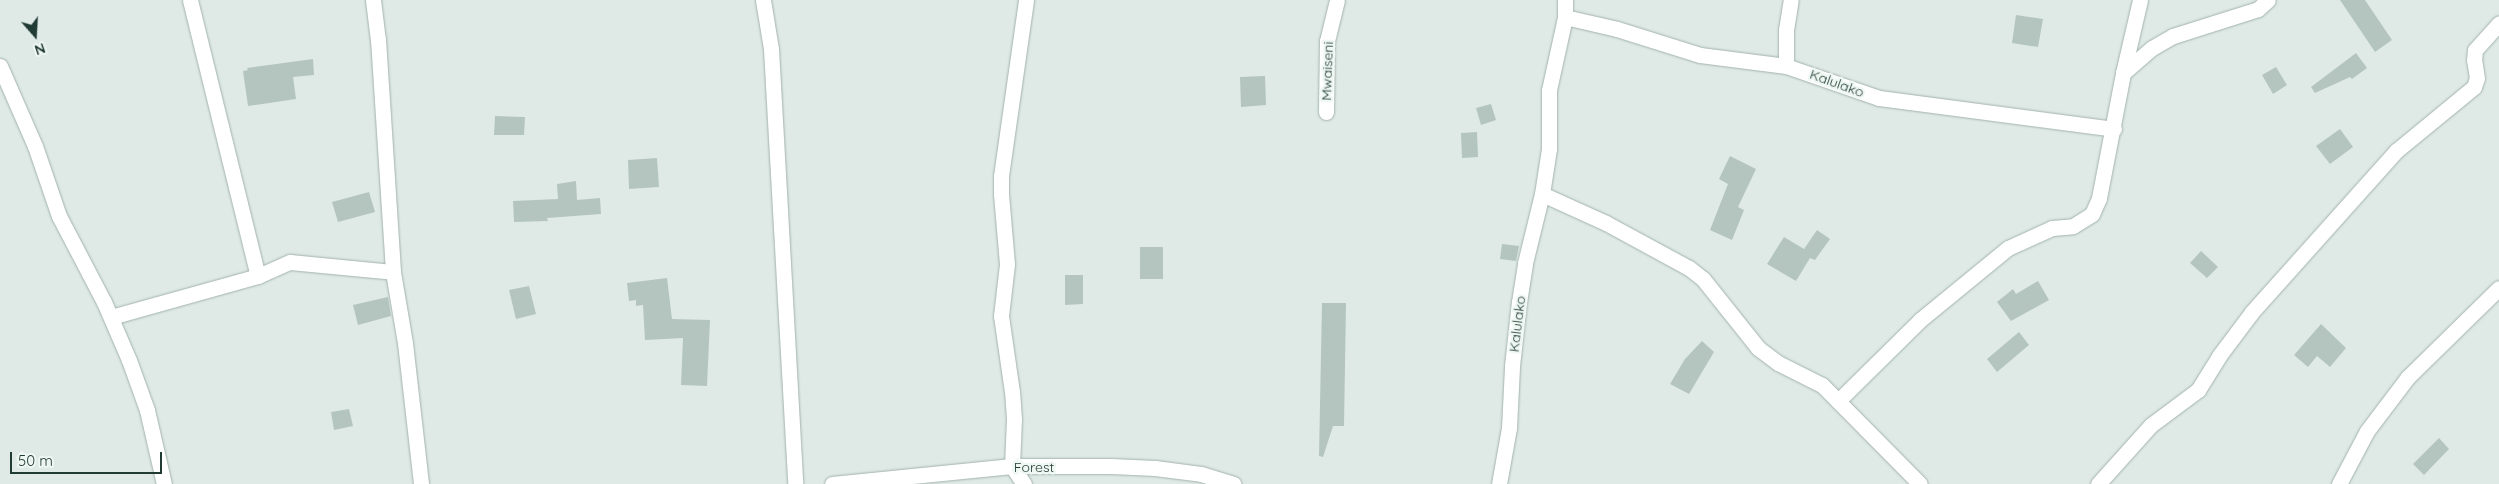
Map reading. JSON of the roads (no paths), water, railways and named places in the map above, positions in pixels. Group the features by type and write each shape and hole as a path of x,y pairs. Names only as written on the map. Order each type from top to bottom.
{"street":[{"path":"190,0 258,276"},
{"path":"373,0 378,39 393,272 406,343 421,484"},
{"path":"764,0 771,49 795,484"},
{"path":"1024,484 1012,466 1014,419 1001,316 1007,264 1001,176 1026,0"},
{"name":"Mwaiseni","path":"1326,112 1327,41 1337,0"},
{"name":"Kalulako","path":"1499,484 1508,428 1519,302 1525,263 1542,194 1549,149 1549,90 1565,17 1566,0"},
{"path":"1786,66 1786,30 1791,0"},
{"path":"1838,401 1920,320 2008,248 2052,228 2073,226 2092,214 2099,198 2114,129 2123,72 2140,0"},
{"path":"2123,72 2152,48 2174,36 2258,9 2268,0"},
{"name":"Kalulako","path":"1565,17 1617,29 1700,56 1786,66 1879,98 2114,129"},
{"path":"2098,484 2151,425 2198,390 2219,356 2252,312 2396,151 2474,87 2477,78 2474,60 2475,50 2499,23"},
{"path":"0,66 35,146 59,216 111,317 148,410 164,484"},
{"path":"1542,194 1606,223 1689,268 1703,279 1758,348 1778,363 1814,379 1920,484"},
{"path":"111,317 258,276 290,262 393,272"},
{"path":"2339,484 2367,431 2408,377 2499,288"},
{"name":"Forest","path":"832,484 1012,466 1155,468 1201,474 1234,484"}]}
